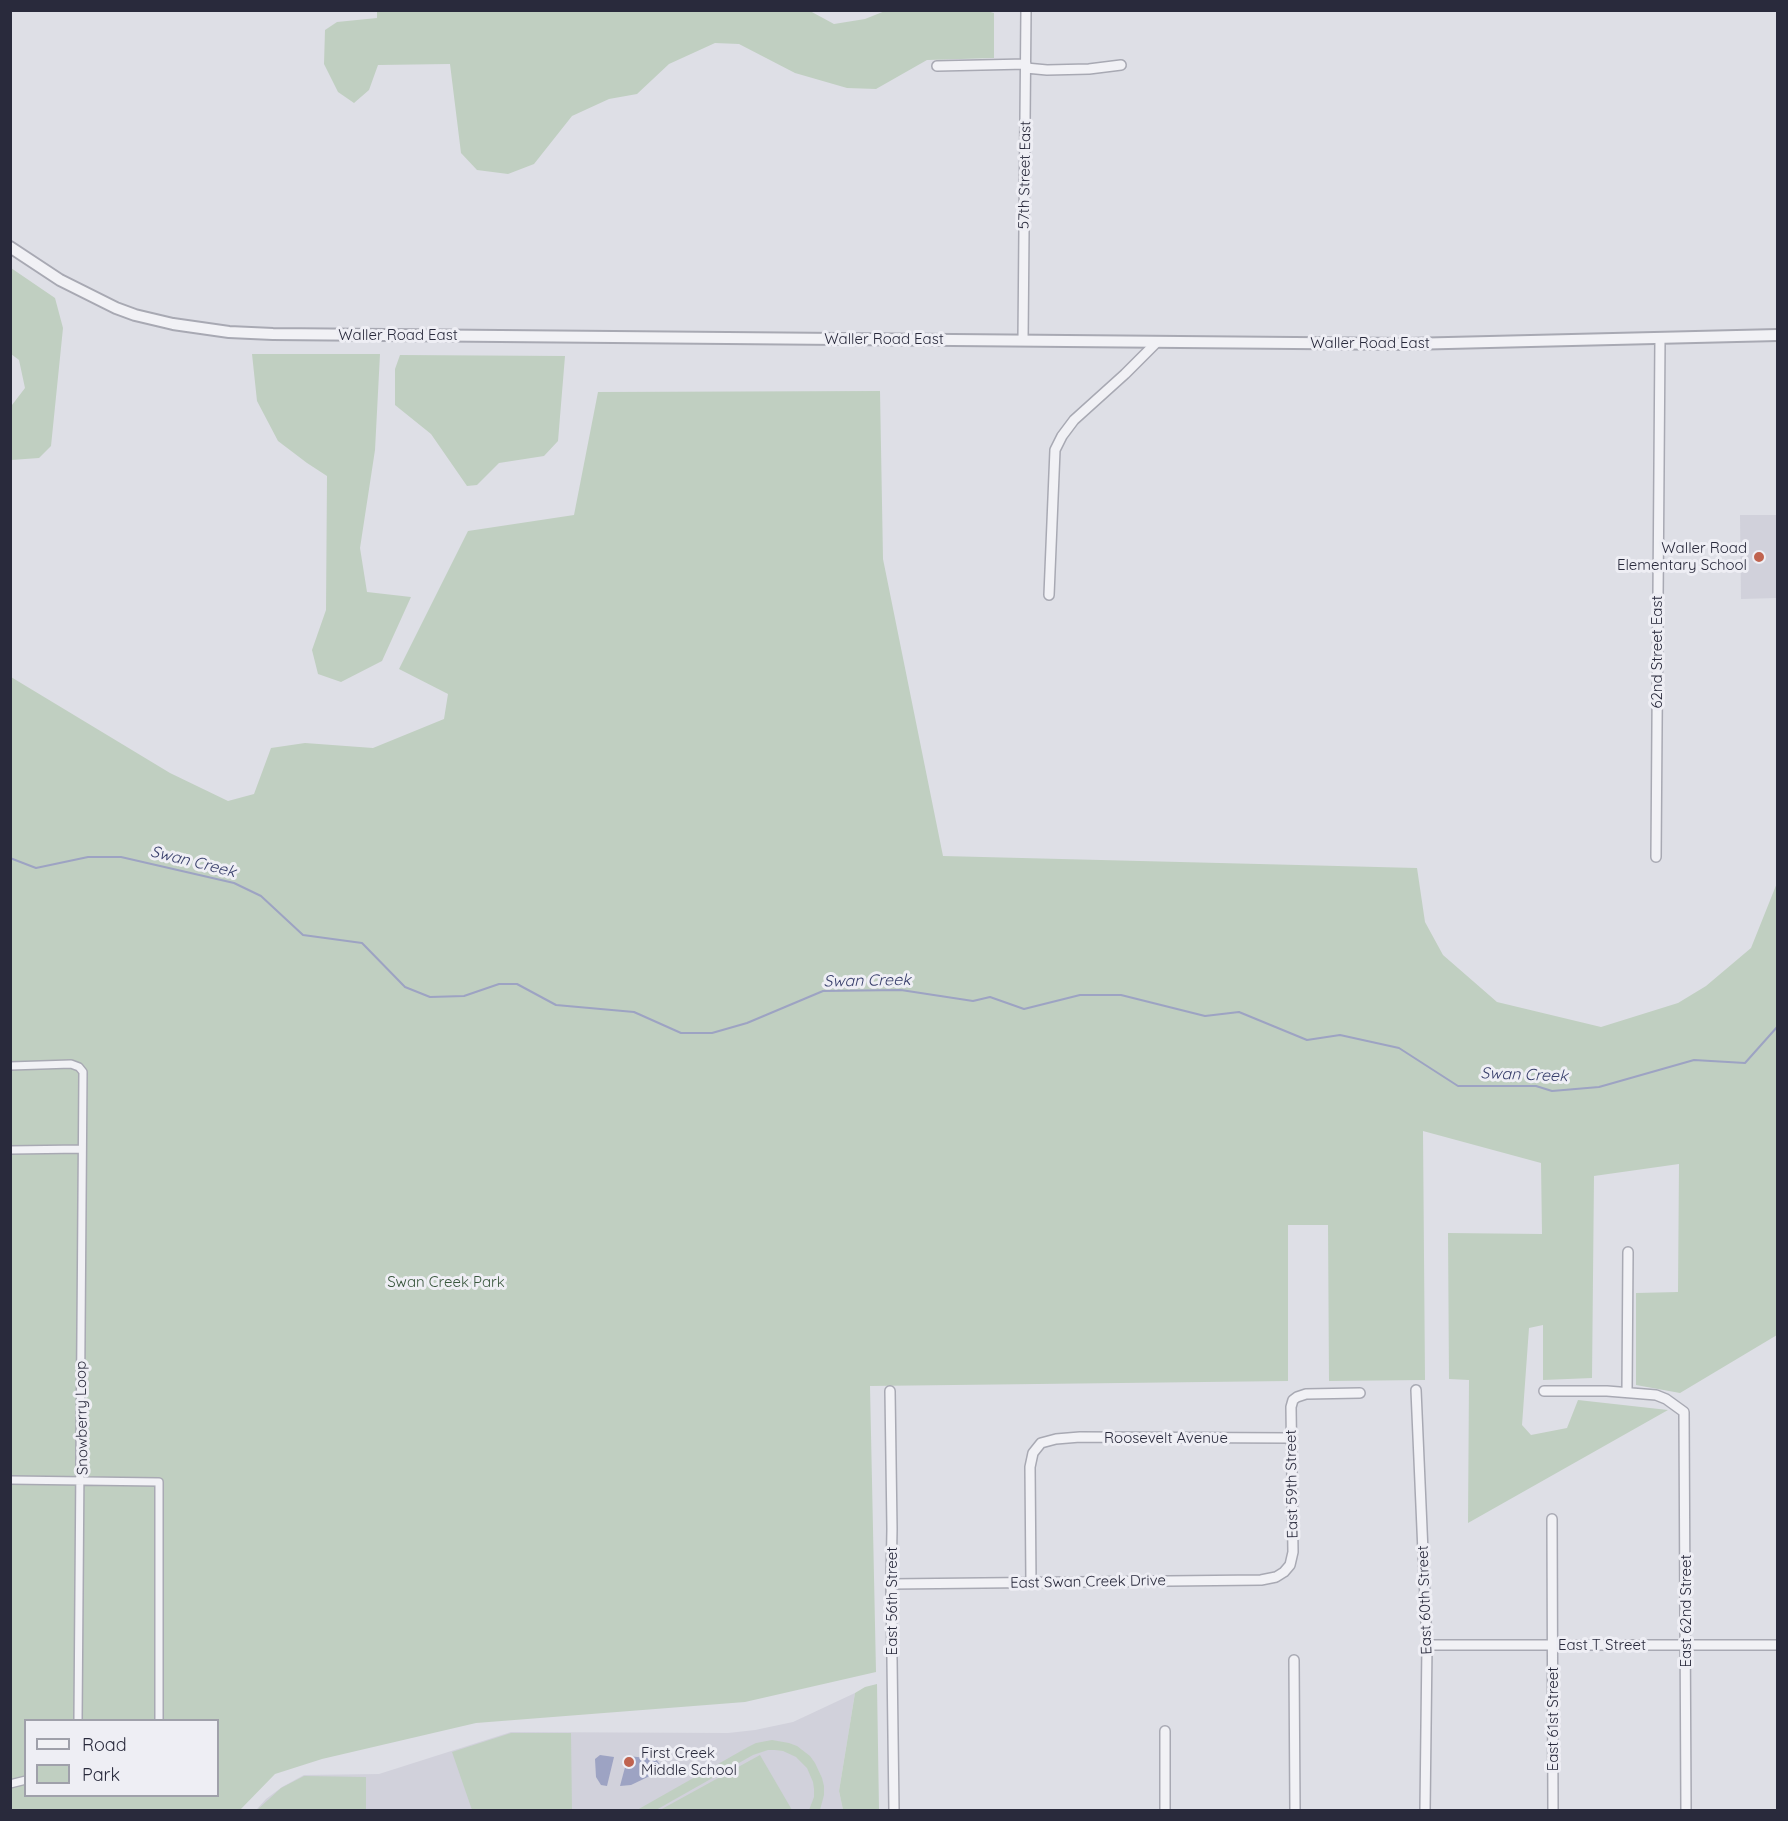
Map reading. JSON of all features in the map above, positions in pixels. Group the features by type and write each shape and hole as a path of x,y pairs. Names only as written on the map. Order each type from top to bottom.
{"street":[{"name":"57th Street East","path":"1023,340 1026,10"},
{"path":"937,66 1026,66 1047,70 1089,69 1121,65"},
{"name":"Waller Road East","path":"10,247 60,280 116,308 173,324 229,332 315,335 1407,344 1778,335"},
{"name":"62nd Street East","path":"1656,857 1660,338"},
{"path":"1049,595 1055,450 1074,420 1156,343"},
{"name":"Snowberry Loop","path":"10,1066 71,1064 79,1067 83,1072 80,1481 159,1482 159,1719"},
{"path":"10,1150 82,1149"},
{"path":"1544,1391 1627,1392 1628,1252"},
{"name":"East 60th Street","path":"1416,1390 1427,1645 1425,1810"},
{"name":"East 56th Street","path":"890,1391 894,1810"},
{"name":"East 62nd Street","path":"1627,1392 1656,1395 1684,1412 1686,1810"},
{"name":"East 59th Street","path":"1284,1572 1290,1565 1293,1552 1292,1402 1298,1396 1360,1393"},
{"name":"Roosevelt Avenue","path":"1031,1583 1030,1467 1033,1453 1041,1443 1080,1437 1291,1438"},
{"path":"10,1480 80,1481 78,1719"},
{"name":"East 61st Street","path":"1552,1519 1553,1810"},
{"name":"East Swan Creek Drive","path":"891,1584 1265,1579 1276,1577 1284,1572"},
{"name":"East T Street","path":"1427,1645 1778,1646"},
{"path":"1294,1660 1296,1810"},
{"path":"1165,1731 1165,1810"}],"shaded area":[{"name":"Waller Road Elementary School","path":"1740,515 1777,515 1777,598 1741,599"},
{"name":"First Creek Middle School","path":"855,1693 839,1791 843,1810 256,1810 282,1787 304,1775 379,1774 511,1732 728,1733 755,1730 793,1722"}],"green space":[{"path":"377,11 810,11 834,24 865,19 885,11 987,11 994,13 994,58 927,60 876,89 847,88 795,73 739,44 715,43 669,64 637,94 609,99 572,116 534,164 508,174 477,170 461,153 450,64 378,65 369,90 354,103 338,92 324,64 325,30 337,22 377,18"},
{"path":"11,268 55,298 63,328 51,446 39,458 11,460 11,405 25,388 19,360 11,354"},
{"path":"252,354 380,354 375,450 360,548 367,592 411,597 382,661 341,682 318,674 312,650 326,610 327,476 278,441 257,401"},
{"path":"400,355 565,356 558,441 544,456 499,463 477,485 467,486 431,434 395,405 395,369"},
{"name":"Swan Creek Park","path":"880,391 883,559 943,856 1417,868 1425,922 1443,955 1497,1002 1601,1027 1678,1003 1706,986 1751,948 1777,883 1777,1335 1680,1393 1636,1385 1636,1293 1678,1292 1679,1164 1594,1176 1592,1378 1543,1380 1543,1325 1529,1328 1522,1425 1531,1435 1567,1428 1578,1400 1668,1410 1468,1523 1469,1380 1449,1379 1448,1233 1542,1234 1541,1163 1423,1131 1425,1380 1329,1381 1328,1225 1288,1225 1288,1381 870,1386 876,1672 745,1702 476,1723 322,1759 275,1774 240,1810 11,1810 11,677 170,773 228,801 254,794 271,748 305,743 373,748 444,719 448,694 399,669 468,531 574,515 598,392"},
{"path":"877,1684 879,1810 843,1810 839,1791 855,1693"},
{"path":"511,1733 571,1733 572,1810 472,1810 452,1752"},
{"path":"772,1740 797,1746 815,1763 824,1786 820,1810 809,1810 814,1797 814,1789 807,1768 796,1757 783,1751 768,1750 753,1755 656,1810 637,1810 748,1747"},
{"path":"760,1755 792,1810 660,1810"},
{"path":"304,1776 366,1777 366,1810 257,1810 281,1788"}],"water":[{"path":"600,1755 614,1757 607,1786 601,1785 596,1777 595,1759"},
{"path":"628,1756 656,1759 661,1766 652,1775 631,1785 620,1786"}],"waterway":[{"name":"Swan Creek","path":"10,858 36,868 88,857 121,857 234,883 261,896 303,935 362,943 405,987 430,997 464,996 499,984 517,984 556,1005 634,1012 681,1033 712,1033 747,1023 823,991 901,990 973,1001 990,997 1024,1009 1080,995 1121,995 1205,1016 1239,1012 1307,1040 1340,1035 1399,1048 1458,1086 1536,1086 1552,1091 1599,1087 1694,1060 1745,1063 1778,1026"}],"place":[{"name":"Waller Road Elementary School","path":"1759,557"},
{"name":"First Creek Middle School","path":"629,1762"}]}
